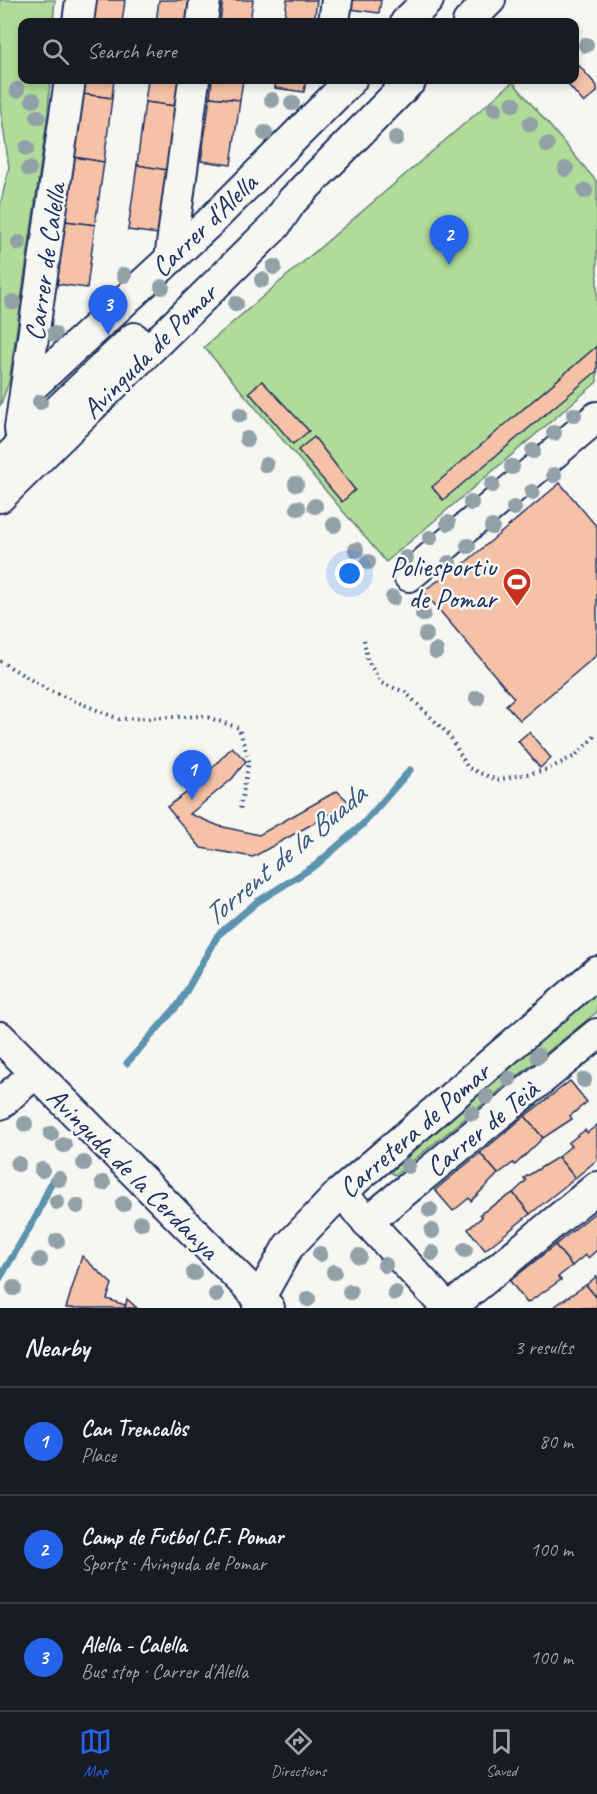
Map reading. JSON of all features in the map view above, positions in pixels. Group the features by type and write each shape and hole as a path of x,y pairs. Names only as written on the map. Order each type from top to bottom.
{"street":[{"path":"79,18 81,0"},
{"path":"203,18 205,0"},
{"path":"335,18 338,0"},
{"path":"410,18 428,0"},
{"path":"472,18 490,0"},
{"name":"Carrer de Calella","path":"22,444 20,428 69,84"},
{"path":"170,259 193,84"},
{"name":"Carrer d'Alella","path":"27,391 170,259 325,94 344,84"},
{"name":"Avinguda de Pomar","path":"0,497 275,226 292,201 407,84"},
{"name":"Avinguda de Pomar","path":"0,465 264,217 292,201"},
{"path":"0,481 76,406 108,393"},
{"path":"409,576 597,417"},
{"name":"Carretera de Pomar","path":"262,1305 288,1247 340,1193 597,972"},
{"name":"Carrer de Teià","path":"367,1221 597,1034"},
{"name":"Avinguda de la Cerdanya","path":"0,1037 262,1305"},
{"path":"0,1104 34,1074"},
{"path":"340,1193 448,1308 597,1187"}],"path":[{"path":"364,640 367,659 381,683 405,692 449,735 468,768 497,780 546,770 575,756 597,734"},
{"path":"0,662 48,690 119,719 204,716 239,728 249,761 240,810"}],"green space":[{"path":"0,0 55,0 53,18 18,18 18,84 50,84 48,113 9,382 0,406 0,206 9,167 0,106"},
{"path":"511,84 515,84 597,182 597,382 386,562 204,347"},
{"path":"597,989 597,1012 395,1175 390,1172"}],"building":[{"path":"95,0 125,0 123,18 93,18"},
{"path":"159,0 189,0 187,18 157,18"},
{"path":"223,0 253,0 251,18 221,18"},
{"path":"287,0 317,0 315,18 285,18"},
{"path":"351,0 381,0 379,13 350,9"},
{"path":"579,66 597,86 597,92 584,103 567,84 579,84"},
{"path":"83,84 114,84 112,98 82,94"},
{"path":"147,84 178,84 175,106 145,102"},
{"path":"212,84 242,84 240,100 210,97"},
{"path":"276,84 305,84 304,92 275,88"},
{"path":"82,94 112,98 104,162 74,157"},
{"path":"210,97 240,100 231,165 201,161"},
{"path":"145,102 175,106 167,170 137,165"},
{"path":"74,157 104,162 95,225 65,221"},
{"path":"137,165 167,170 158,234 128,230"},
{"path":"65,221 95,225 87,288 57,284"},
{"path":"597,346 597,371 443,500 432,487"},
{"path":"262,381 309,431 293,444 249,392"},
{"path":"314,437 355,490 342,502 298,450"},
{"name":"Poliesportiu de Pomar","path":"560,483 597,527 597,655 520,720 506,705 514,698 423,591 466,562"},
{"path":"529,732 551,758 540,768 518,741"},
{"path":"232,747 246,761 232,779 190,814 219,826 259,835 337,791 350,803 253,857 201,848 167,807 193,788"},
{"path":"570,1081 587,1102 570,1116 572,1119 543,1138 525,1116"},
{"path":"525,1116 543,1138 515,1165 513,1163 498,1174 480,1153"},
{"path":"597,1125 597,1160 575,1178 558,1157 571,1146 568,1143 585,1130 587,1133"},
{"path":"480,1153 498,1174 471,1201 469,1198 453,1211 435,1190"},
{"path":"558,1157 575,1178 530,1214 513,1193 526,1181 524,1178"},
{"path":"513,1193 530,1214 485,1250 468,1229 482,1217 480,1214"},
{"path":"597,1211 597,1250 588,1258 585,1255 572,1266 555,1245"},
{"path":"555,1245 572,1266 558,1277 561,1280 527,1303 510,1281"},
{"path":"82,1256 112,1284 107,1299 125,1305 125,1308 66,1308"},
{"path":"597,1276 597,1298 586,1285"},
{"path":"586,1285 597,1298 597,1308 556,1308 555,1306"},
{"path":"127,1299 137,1308 125,1308"}],"waterway":[{"name":"Torrent de la Buada","path":"127,1063 179,1004 218,935 257,902 316,865 362,825 410,770"},
{"name":"Torrent de la Buada","path":"0,1278 37,1215 52,1181"}],"place":[{"name":"Camp de Futbol C.F. Pomar","path":"449,265"},
{"name":"Alella - Calella","path":"108,335"},
{"name":"Poliesportiu de Pomar","path":"517,608"},
{"name":"Can Trencalòs","path":"192,800"}]}
